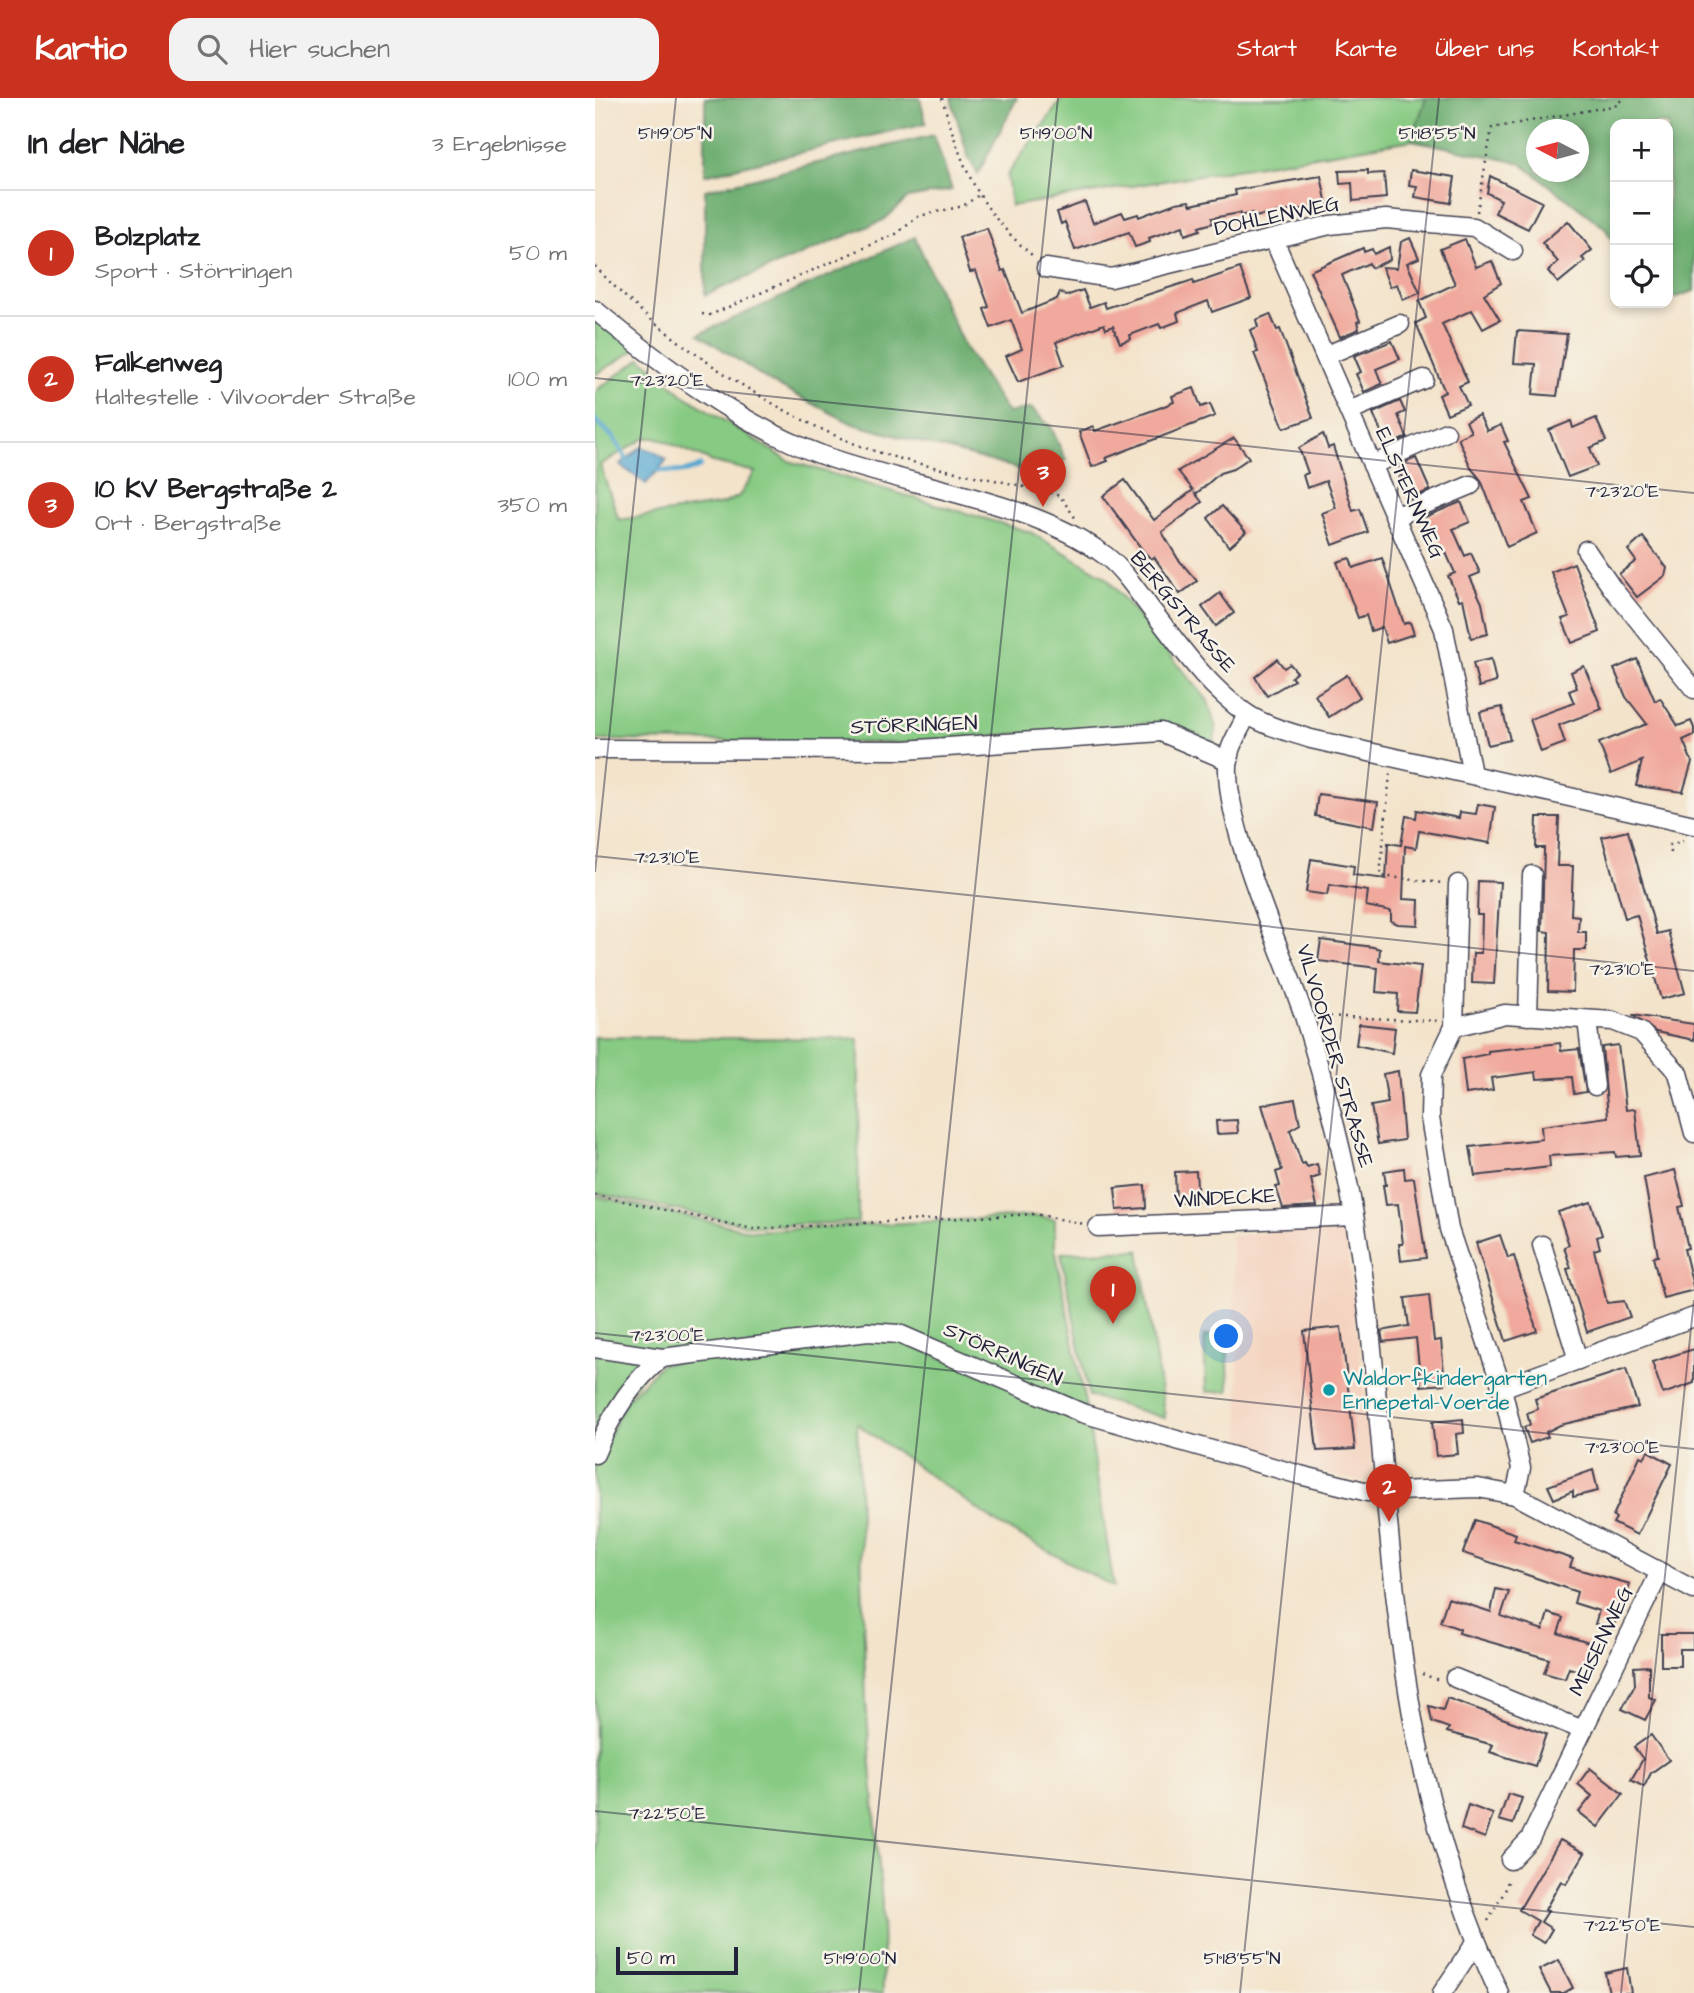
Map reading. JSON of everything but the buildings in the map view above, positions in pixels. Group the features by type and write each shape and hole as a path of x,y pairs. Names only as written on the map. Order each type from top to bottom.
{"street":[{"name":"DOHLENWEG","path":"1046,268 1111,278 1330,225 1386,219 1474,227 1513,251"},
{"name":"ELSTERNWEG","path":"1274,240 1444,629 1472,774"},
{"name":"BERGSTRASSE","path":"595,310 671,371 784,438 856,467 1037,519 1084,541 1108,558 1133,585 1202,676 1247,714 1311,739 1472,774 1691,832"},
{"path":"1325,356 1400,324"},
{"path":"1349,411 1424,379"},
{"path":"1372,465 1446,432"},
{"path":"1395,517 1471,485"},
{"path":"1586,550 1612,588 1694,689"},
{"name":"VILVOORDER STRASSE","path":"1247,714 1231,749 1229,761 1234,820 1304,1015 1339,1139 1355,1216 1405,1668 1432,1803 1476,1942 1499,1993"},
{"name":"STÖRRINGEN","path":"595,749 905,750 1161,732 1229,761"},
{"path":"1528,1016 1532,875"},
{"path":"1458,884 1454,1027 1431,1075 1430,1118 1449,1228 1502,1388 1521,1468 1515,1494"},
{"path":"1454,1027 1505,1014 1613,1021 1641,1032 1678,1073 1694,1133"},
{"path":"1587,1020 1595,1086"},
{"name":"WINDECKE","path":"1098,1227 1355,1216"},
{"path":"1542,1245 1578,1360"},
{"path":"1502,1388 1694,1317"},
{"name":"STÖRRINGEN","path":"595,1348 662,1358 868,1332 899,1334 1082,1413 1300,1475 1368,1492 1478,1488 1515,1494 1694,1590"},
{"path":"595,1454 624,1398 640,1376 662,1358"},
{"name":"MEISENWEG","path":"1510,1860 1530,1839 1660,1572"},
{"name":"MEISENWEG","path":"1455,1678 1583,1730"},
{"path":"1442,1993 1476,1942"}],"path":[{"path":"942,98 957,151 979,195 1006,233 1046,268"},
{"path":"1474,227 1492,128 1618,104 1622,98"},
{"path":"702,314 710,315 896,234 919,216 963,206 979,195"},
{"path":"595,267 615,289 659,326 774,403 865,447 1060,496 1074,514 1084,541"},
{"path":"1389,782 1380,877 1458,884"},
{"path":"1671,853 1670,845 1691,832"},
{"path":"1304,1015 1431,1019 1454,1027"},
{"path":"595,1195 753,1229 1035,1214 1098,1227"},
{"path":"1405,1668 1444,1682 1455,1678"},
{"path":"1476,1942 1507,1887 1510,1860"}],"shaded area":[{"path":"1345,1227 1375,1482 1354,1480 1242,1453 1231,1236"}],"green space":[{"path":"705,98 920,98 926,123 705,175"},
{"path":"951,98 1017,98 978,174 968,156"},
{"path":"1063,98 1426,98 1412,140 1011,206 1007,175"},
{"path":"1426,98 1694,98 1694,291 1673,298 1673,119 1610,119 1610,237 1605,228 1545,182 1589,182 1589,119 1526,119 1526,168 1520,163 1412,140"},
{"path":"934,135 952,190 908,198 884,220 705,295 705,190"},
{"path":"915,237 964,346 1008,413 1031,408 1051,427 1066,460 1045,476 853,424 772,383 699,334"},
{"path":"595,312 641,346 595,375"},
{"path":"641,358 682,394 789,461 1030,532 1106,577 1208,701 1216,730 1213,745 1161,722 903,743 595,740 595,395 598,389","holes":["645,438 658,438 713,462 755,472 739,496 723,504 619,520 600,465"]},
{"path":"595,1037 859,1039 858,1222 753,1226 595,1193"},
{"path":"595,1196 753,1231 1035,1216 1055,1219 1055,1248 1087,1413 899,1330 661,1355 595,1346"},
{"path":"1139,1250 1165,1418 1089,1396 1061,1253"},
{"path":"888,1335 1088,1419 1114,1587 1000,1525 857,1424 866,1702 882,1904 883,1993 595,1993 595,1464 626,1401 661,1364"},
{"path":"1227,1335 1229,1391 1206,1392 1204,1336"},
{"path":"595,1350 653,1360 595,1443"}],"water":[{"path":"641,447 667,460 646,484 620,465"}],"waterway":[{"path":"595,420 613,437 626,458"},
{"path":"659,470 675,472 700,466"}],"place":[{"name":"10 KV Bergstraße 2","path":"1043,507"},
{"name":"Bolzplatz","path":"1113,1324"},
{"name":"Waldorfkindergarten Ennepetal-Voerde","path":"1329,1390"},
{"name":"Falkenweg","path":"1389,1522"}]}
